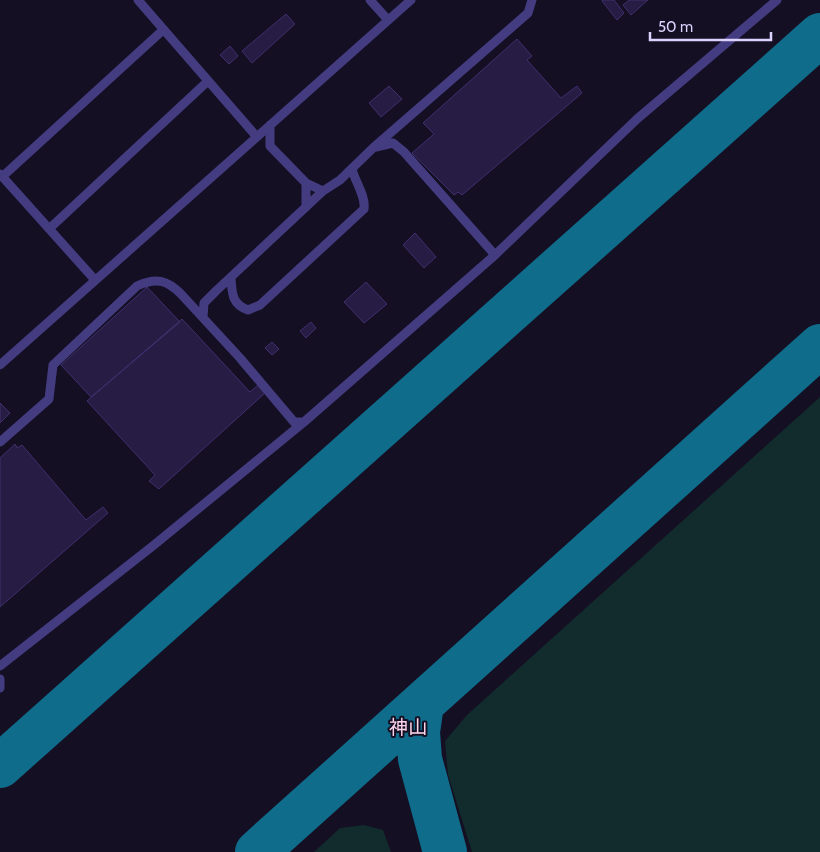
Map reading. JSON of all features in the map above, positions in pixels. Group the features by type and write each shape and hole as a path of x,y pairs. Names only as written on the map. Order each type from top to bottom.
{"lane":[{"path":"138,0 208,81 254,139 270,146 306,183 323,191"},
{"path":"370,0 388,20"},
{"path":"0,365 411,0"},
{"path":"203,317 204,303 217,290 323,191 340,180 373,148 528,13 532,0"},
{"path":"0,666 146,551 304,422 495,255 637,119 777,0"},
{"path":"95,280 1,175 163,30"},
{"path":"50,228 208,81"},
{"path":"270,125 270,146"},
{"path":"373,148 393,143 399,148 495,255"},
{"path":"217,290 232,297 239,307 248,310 260,305 364,209 366,201 355,182 352,169"},
{"path":"340,180 355,182"},
{"path":"306,183 306,207"},
{"path":"231,278 232,297"},
{"path":"0,442 49,400 53,364 137,286 147,281 160,280 171,284 182,294 294,422 304,422"},
{"path":"182,294 204,303"},
{"path":"0,680 0,688"}],"green space":[{"path":"820,397 820,852 472,852 448,775 445,741 467,715"},
{"path":"364,825 383,830 391,852 314,852 340,828"}],"building":[{"path":"603,0 614,0 624,13 617,20"},
{"path":"629,0 648,0 631,15 623,5"},
{"path":"286,14 295,24 252,63 242,51"},
{"path":"517,39 532,56 527,60 561,98 577,86 582,93 462,195 458,192 454,195 412,153 434,134 423,123"},
{"path":"230,46 238,56 229,64 220,55"},
{"path":"389,86 402,99 381,117 369,103"},
{"path":"415,233 436,257 424,268 403,245"},
{"path":"366,282 387,304 364,323 344,302"},
{"path":"147,287 180,322 91,397 61,365"},
{"path":"182,319 250,392 258,385 265,393 159,489 149,481 155,475 87,401"},
{"path":"311,322 316,328 306,338 300,331"},
{"path":"272,342 279,349 272,355 265,348"},
{"path":"0,403 10,413 0,423"},
{"path":"15,444 17,448 22,445 86,520 103,507 108,513 0,607 0,458"}],"taxiway":[{"path":"0,766 820,35"},
{"path":"257,852 820,346"},
{"path":"422,704 418,732 420,759 445,852"}],"district":[{"name":"神山","path":"408,727"}]}
